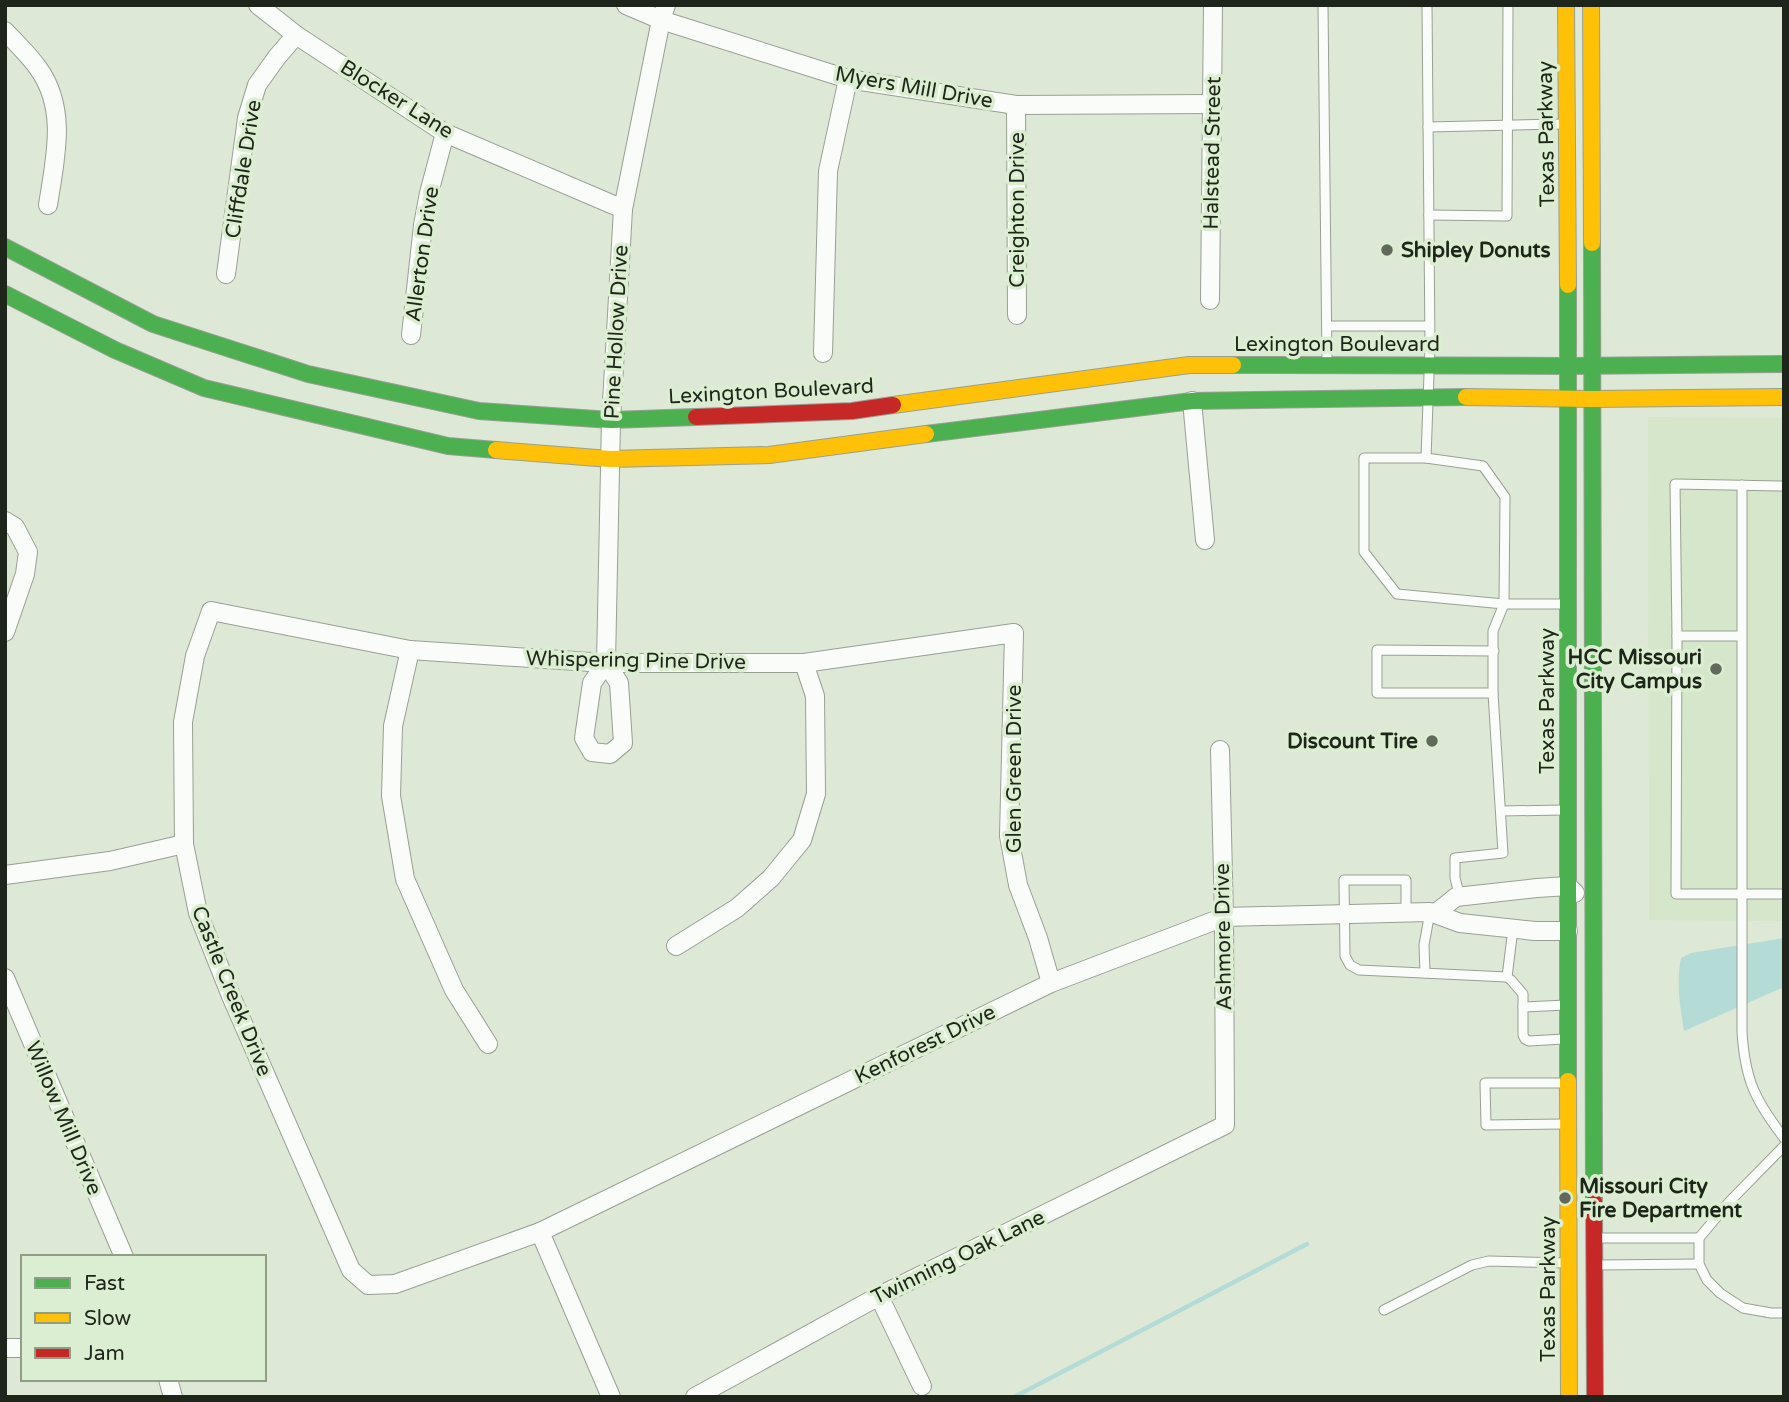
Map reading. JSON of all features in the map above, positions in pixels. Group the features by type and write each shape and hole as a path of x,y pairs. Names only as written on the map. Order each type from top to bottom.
{"street":[{"name":"Blocker Lane","path":"258,5 296,35 444,132 624,209"},
{"name":"Myers Mill Drive","path":"626,5 663,13 848,79 1016,105 1213,104"},
{"name":"Halstead Street","path":"1210,300 1213,5"},
{"name":"Texas Parkway","path":"1566,5 1568,1005 1574,1259 1569,1397"},
{"path":"1591,5 1591,1242 1595,1265 1595,1397"},
{"name":"Pine Hollow Drive","path":"606,663 611,420 624,209 663,13"},
{"path":"5,31 38,68 57,112 58,141 48,205"},
{"name":"Cliffdale Drive","path":"226,274 247,118 257,85 296,35"},
{"path":"823,354 828,171 848,79"},
{"name":"Creighton Drive","path":"1016,105 1017,315"},
{"name":"Allerton Drive","path":"411,335 423,225 444,132"},
{"name":"Lexington Boulevard","path":"5,247 204,388 353,403 611,420 852,411 1014,422 1192,401 1250,382 1327,364 1784,364"},
{"name":"Lexington Boulevard","path":"5,294 124,332 153,324 308,374 353,403 448,446 610,459 769,455 926,418 1189,365 1250,382 1428,397 1784,397"},
{"path":"1192,401 1205,540"},
{"path":"5,521 15,527 28,552 25,574 5,632"},
{"name":"Castle Creek Drive","path":"259,621 211,611 195,656 183,722 184,844 198,913 231,996 351,1270 368,1285 395,1284 439,1269"},
{"name":"Whispering Pine Drive","path":"259,621 410,650 606,663 804,663 1014,633"},
{"name":"Glen Green Drive","path":"1014,633 1009,836 1017,885 1038,937 1051,983"},
{"path":"410,650 393,726 391,796 405,880 454,990 488,1044"},
{"path":"676,946 737,908 771,878 802,840 816,794 815,696 804,663"},
{"name":"Ashmore Drive","path":"1220,750 1225,1125"},
{"path":"5,875 110,861 184,844"},
{"path":"1433,912 1455,897 1568,886 1576,894 1581,921 1593,932"},
{"name":"Kenforest Drive","path":"439,1269 540,1232 1051,983 1224,917 1433,912 1460,923 1535,932 1568,931"},
{"name":"Willow Mill Drive","path":"5,978 123,1255"},
{"name":"Twinning Oak Lane","path":"695,1397 879,1296 1225,1125"},
{"path":"540,1232 611,1397"},
{"path":"879,1296 922,1386"}],"lane":[{"path":"1323,5 1327,364"},
{"path":"1426,458 1429,365 1427,5"},
{"path":"1429,215 1507,216 1508,5"},
{"path":"1428,127 1567,124"},
{"path":"1327,326 1429,326"},
{"path":"1460,897 1455,878 1455,858 1503,853 1493,693 1493,631 1504,604 1505,497 1483,466 1426,458 1364,458 1364,552 1397,594 1504,604 1567,604"},
{"path":"1784,486 1675,484 1676,894 1784,894"},
{"path":"1742,485 1743,1058 1752,1090 1784,1138"},
{"path":"1677,636 1741,636"},
{"path":"1493,693 1377,693 1377,650 1494,651"},
{"path":"1501,811 1568,810"},
{"path":"1406,912 1406,880 1344,880 1345,956 1350,965 1359,970 1507,977 1523,994 1525,1039 1569,1039"},
{"path":"1425,973 1424,945 1433,912"},
{"path":"1507,977 1513,929"},
{"path":"1523,1007 1568,1005"},
{"path":"1569,1083 1485,1083 1486,1125 1569,1124"},
{"path":"1784,1146 1730,1201 1699,1238 1699,1264 1707,1280 1720,1293 1743,1308 1784,1313"},
{"path":"1591,1242 1699,1238"},
{"path":"1384,1310 1472,1265 1489,1261 1574,1259 1595,1265 1699,1264"}],"shaded area":[{"name":"HCC Missouri City Campus","path":"1648,417 1784,418 1784,921 1649,920"}],"water":[{"path":"1784,938 1784,987 1684,1031 1679,985 1681,958 1691,953"}],"waterway":[{"path":"1014,1397 1307,1244"}],"traffic: fast":[{"path":"1592,243 1594,1202"},
{"path":"5,247 153,324 308,374 479,411 611,420 696,417"},
{"path":"1568,285 1568,1081"},
{"path":"5,294 115,350 204,388 448,446 496,450"},
{"path":"1233,365 1784,364"},
{"path":"926,434 1192,401 1466,397"}],"traffic: slow":[{"path":"1566,5 1568,285"},
{"path":"1591,5 1592,243"},
{"path":"893,405 1189,365 1233,365"},
{"path":"1466,397 1784,397"},
{"path":"496,450 610,459 769,455 926,434"},
{"path":"1568,1081 1569,1397"}],"traffic: jam":[{"path":"696,417 852,411 893,405"},
{"path":"1594,1202 1595,1397"}],"place":[{"name":"Shipley Donuts","path":"1387,250"},
{"name":"HCC Missouri City Campus","path":"1716,669"},
{"name":"Discount Tire","path":"1432,741"},
{"name":"Missouri City Fire Department","path":"1565,1198"}]}
